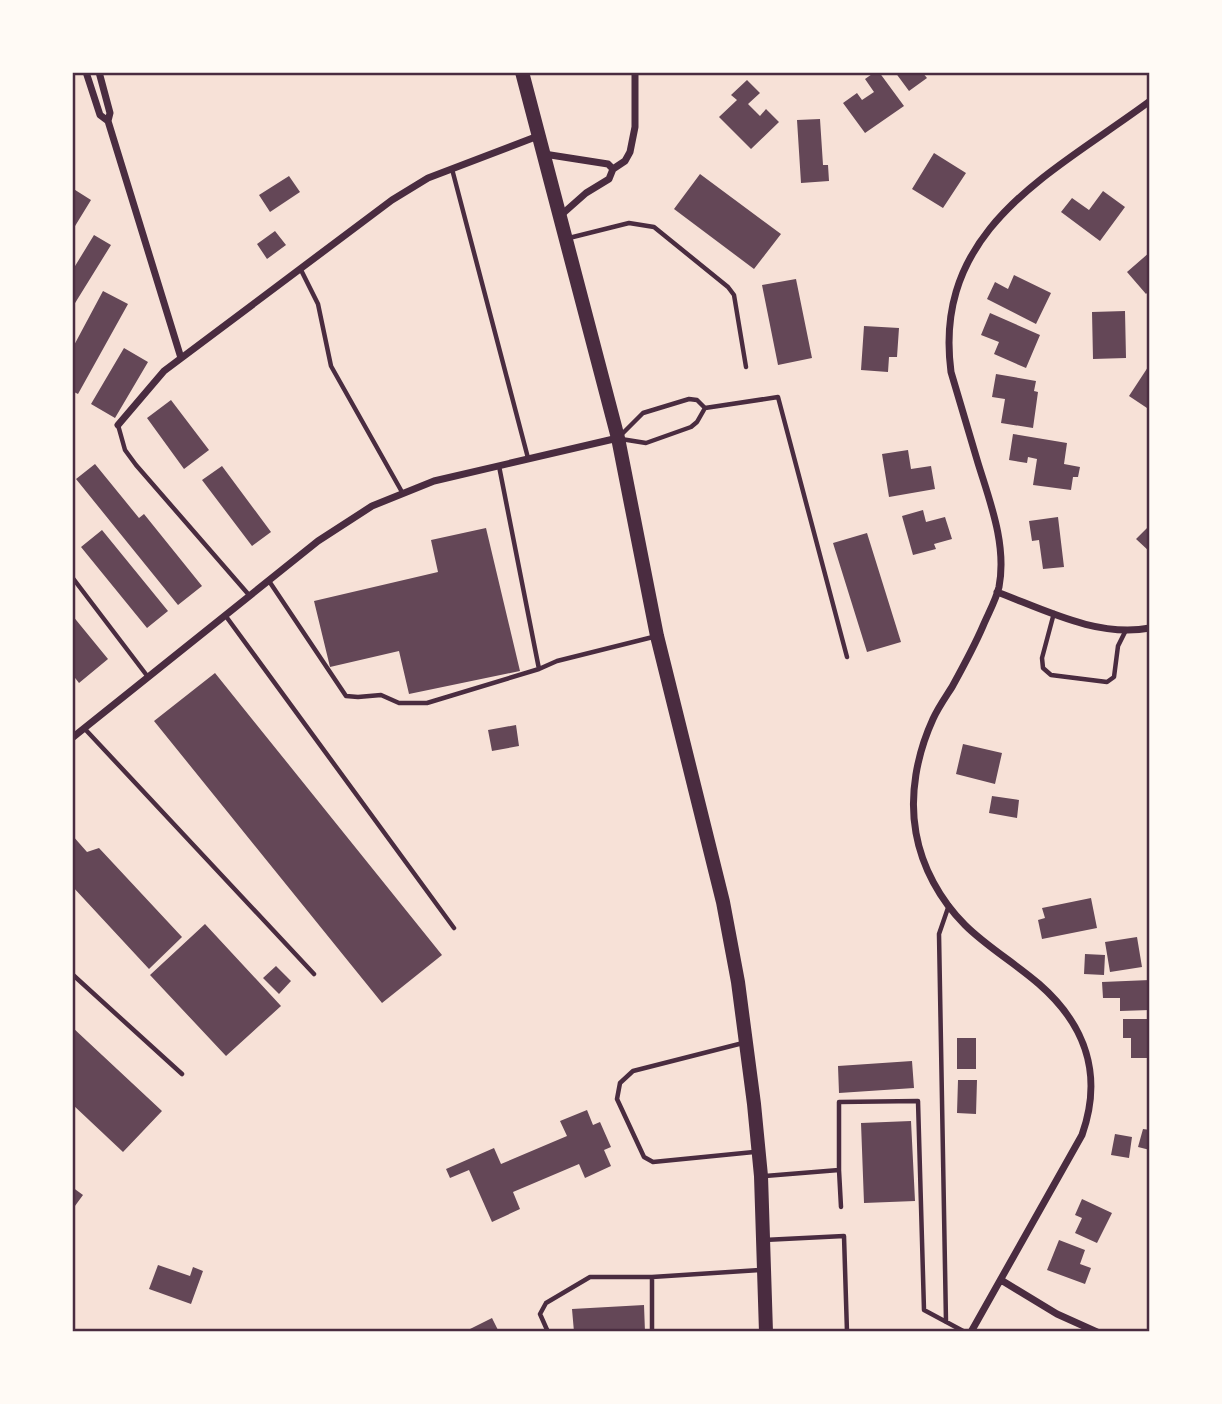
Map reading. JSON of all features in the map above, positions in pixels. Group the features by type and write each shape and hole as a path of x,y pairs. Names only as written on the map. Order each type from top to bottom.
{"main road":[{"path":"522,72 618,438 657,636 723,902 738,982 759,1152 766,1332"}],"street":[{"path":"86,72 100,115 108,121"},
{"path":"99,72 110,113 108,121 181,358"},
{"path":"559,216 586,193 609,179 613,169 625,160 634,141 635,72"},
{"path":"971,1332 1082,1135 1091,1103 1090,1073 1083,1042 1072,1020 1038,983 962,923 934,886 919,846 913,808 915,779 921,752 933,718 973,648 997,592 1000,568 999,541 992,508 951,372 948,349 956,295 971,254 981,237 1043,175 1150,101"},
{"path":"118,425 164,371 392,200 428,178 538,136"},
{"path":"544,154 608,164 613,169"},
{"path":"72,738 269,580 346,522 372,506 434,481 618,438"},
{"path":"997,592 1083,624 1126,630 1150,628"},
{"path":"1001,1280 1057,1314 1097,1332"}],"lane":[{"path":"455,167 528,460"},
{"path":"566,239 629,223 654,226 728,287 734,295 746,367"},
{"path":"301,270 318,304 331,366 402,492"},
{"path":"705,408 778,397 847,657"},
{"path":"618,438 643,414 689,399 697,400 705,408"},
{"path":"618,438 646,443 691,427 705,408"},
{"path":"118,425 125,450 136,465 250,596"},
{"path":"499,466 539,669"},
{"path":"72,577 148,677"},
{"path":"269,580 346,696 358,698 381,695 399,703 427,703 557,661 657,636"},
{"path":"1054,613 1042,658 1043,668 1051,675 1107,682 1114,677 1118,646 1126,630"},
{"path":"226,615 454,928"},
{"path":"84,728 314,974"},
{"path":"946,1322 939,934 949,905"},
{"path":"72,974 182,1074"},
{"path":"745,1043 633,1071 620,1083 617,1099 644,1157 653,1162 759,1152"},
{"path":"841,1207 839,1102 919,1101 924,1310 965,1332"},
{"path":"761,1176 839,1170"},
{"path":"764,1240 844,1236 847,1332"},
{"path":"548,1332 540,1314 546,1303 590,1277 652,1278 765,1270"},
{"path":"652,1278 652,1332"}],"building":[{"path":"879,72 904,106 865,133 843,103 857,93 862,100 874,92 865,79"},
{"path":"895,72 922,72 927,78 909,91"},
{"path":"747,80 760,93 748,104 760,116 766,109 779,122 751,149 719,117 737,100 731,95"},
{"path":"820,119 823,165 828,165 829,181 801,183 797,120"},
{"path":"934,153 966,173 943,208 912,189"},
{"path":"700,174 781,234 754,269 674,209"},
{"path":"289,176 300,192 270,212 259,195"},
{"path":"72,188 91,200 72,231"},
{"path":"1103,191 1125,207 1100,241 1061,212 1072,198 1089,210"},
{"path":"275,231 286,245 267,259 257,244"},
{"path":"94,235 111,245 72,308 72,271"},
{"path":"1150,252 1150,290 1146,294 1127,272"},
{"path":"1014,275 1051,293 1036,324 987,299 995,282 1008,289"},
{"path":"796,279 812,358 778,365 762,285"},
{"path":"103,291 128,304 78,394 72,391 72,349"},
{"path":"1125,311 1126,358 1093,359 1092,312"},
{"path":"990,313 1040,335 1026,368 994,354 999,342 981,335"},
{"path":"864,326 899,328 897,357 889,357 888,372 861,370"},
{"path":"124,348 148,362 115,418 91,404"},
{"path":"1150,364 1150,410 1129,396"},
{"path":"996,374 1036,381 1034,391 1038,392 1033,428 1001,423 1005,399 992,397"},
{"path":"171,400 209,450 184,469 147,418"},
{"path":"1013,434 1067,443 1064,464 1080,467 1078,477 1073,477 1071,490 1033,485 1037,459 1028,457 1027,463 1009,460"},
{"path":"908,450 911,469 931,466 935,489 889,497 882,454"},
{"path":"95,464 139,518 144,514 202,586 178,605 76,479"},
{"path":"222,466 271,532 252,546 202,480"},
{"path":"923,510 926,522 945,517 952,539 934,544 936,549 913,555 902,516"},
{"path":"1058,517 1064,567 1043,569 1039,540 1032,541 1029,521"},
{"path":"1150,525 1150,552 1136,539"},
{"path":"486,528 520,671 409,694 399,651 330,667 314,601 438,572 431,540"},
{"path":"102,530 168,611 147,628 81,547"},
{"path":"867,533 901,642 867,652 833,543"},
{"path":"72,615 108,659 79,683 72,674"},
{"path":"215,673 442,955 382,1003 154,721"},
{"path":"516,725 519,746 492,751 488,730"},
{"path":"963,744 1002,753 995,784 956,774"},
{"path":"992,796 1019,800 1017,818 989,813"},
{"path":"72,835 87,852 99,848 182,937 149,969 72,886"},
{"path":"1091,898 1097,928 1042,939 1038,920 1045,918 1042,908"},
{"path":"205,924 281,1006 226,1056 150,975"},
{"path":"1137,937 1142,967 1110,972 1105,942"},
{"path":"1085,954 1105,955 1104,975 1084,974"},
{"path":"276,966 291,981 279,994 263,978"},
{"path":"1150,980 1150,1010 1120,1011 1120,998 1103,998 1102,982"},
{"path":"1123,1019 1150,1019 1150,1058 1131,1058 1131,1038 1123,1038"},
{"path":"72,1027 162,1111 123,1152 72,1104"},
{"path":"957,1038 976,1038 976,1069 957,1069"},
{"path":"912,1061 914,1088 839,1093 838,1066"},
{"path":"958,1080 977,1080 976,1114 957,1113"},
{"path":"587,1110 593,1125 600,1122 611,1147 604,1150 611,1166 585,1178 579,1164 513,1192 520,1209 492,1222 469,1170 450,1178 446,1169 494,1148 501,1164 567,1136 560,1121"},
{"path":"911,1121 915,1201 864,1203 861,1123"},
{"path":"1143,1129 1150,1130 1150,1150 1138,1147"},
{"path":"1115,1134 1132,1137 1129,1158 1111,1155"},
{"path":"72,1187 83,1195 72,1210"},
{"path":"1082,1199 1112,1213 1097,1243 1075,1233 1082,1218 1075,1215"},
{"path":"1059,1240 1085,1250 1080,1264 1091,1268 1085,1284 1047,1270"},
{"path":"158,1265 190,1276 193,1267 203,1271 191,1304 149,1289"},
{"path":"644,1305 645,1332 574,1332 572,1309"},
{"path":"492,1318 499,1332 464,1332"}]}
